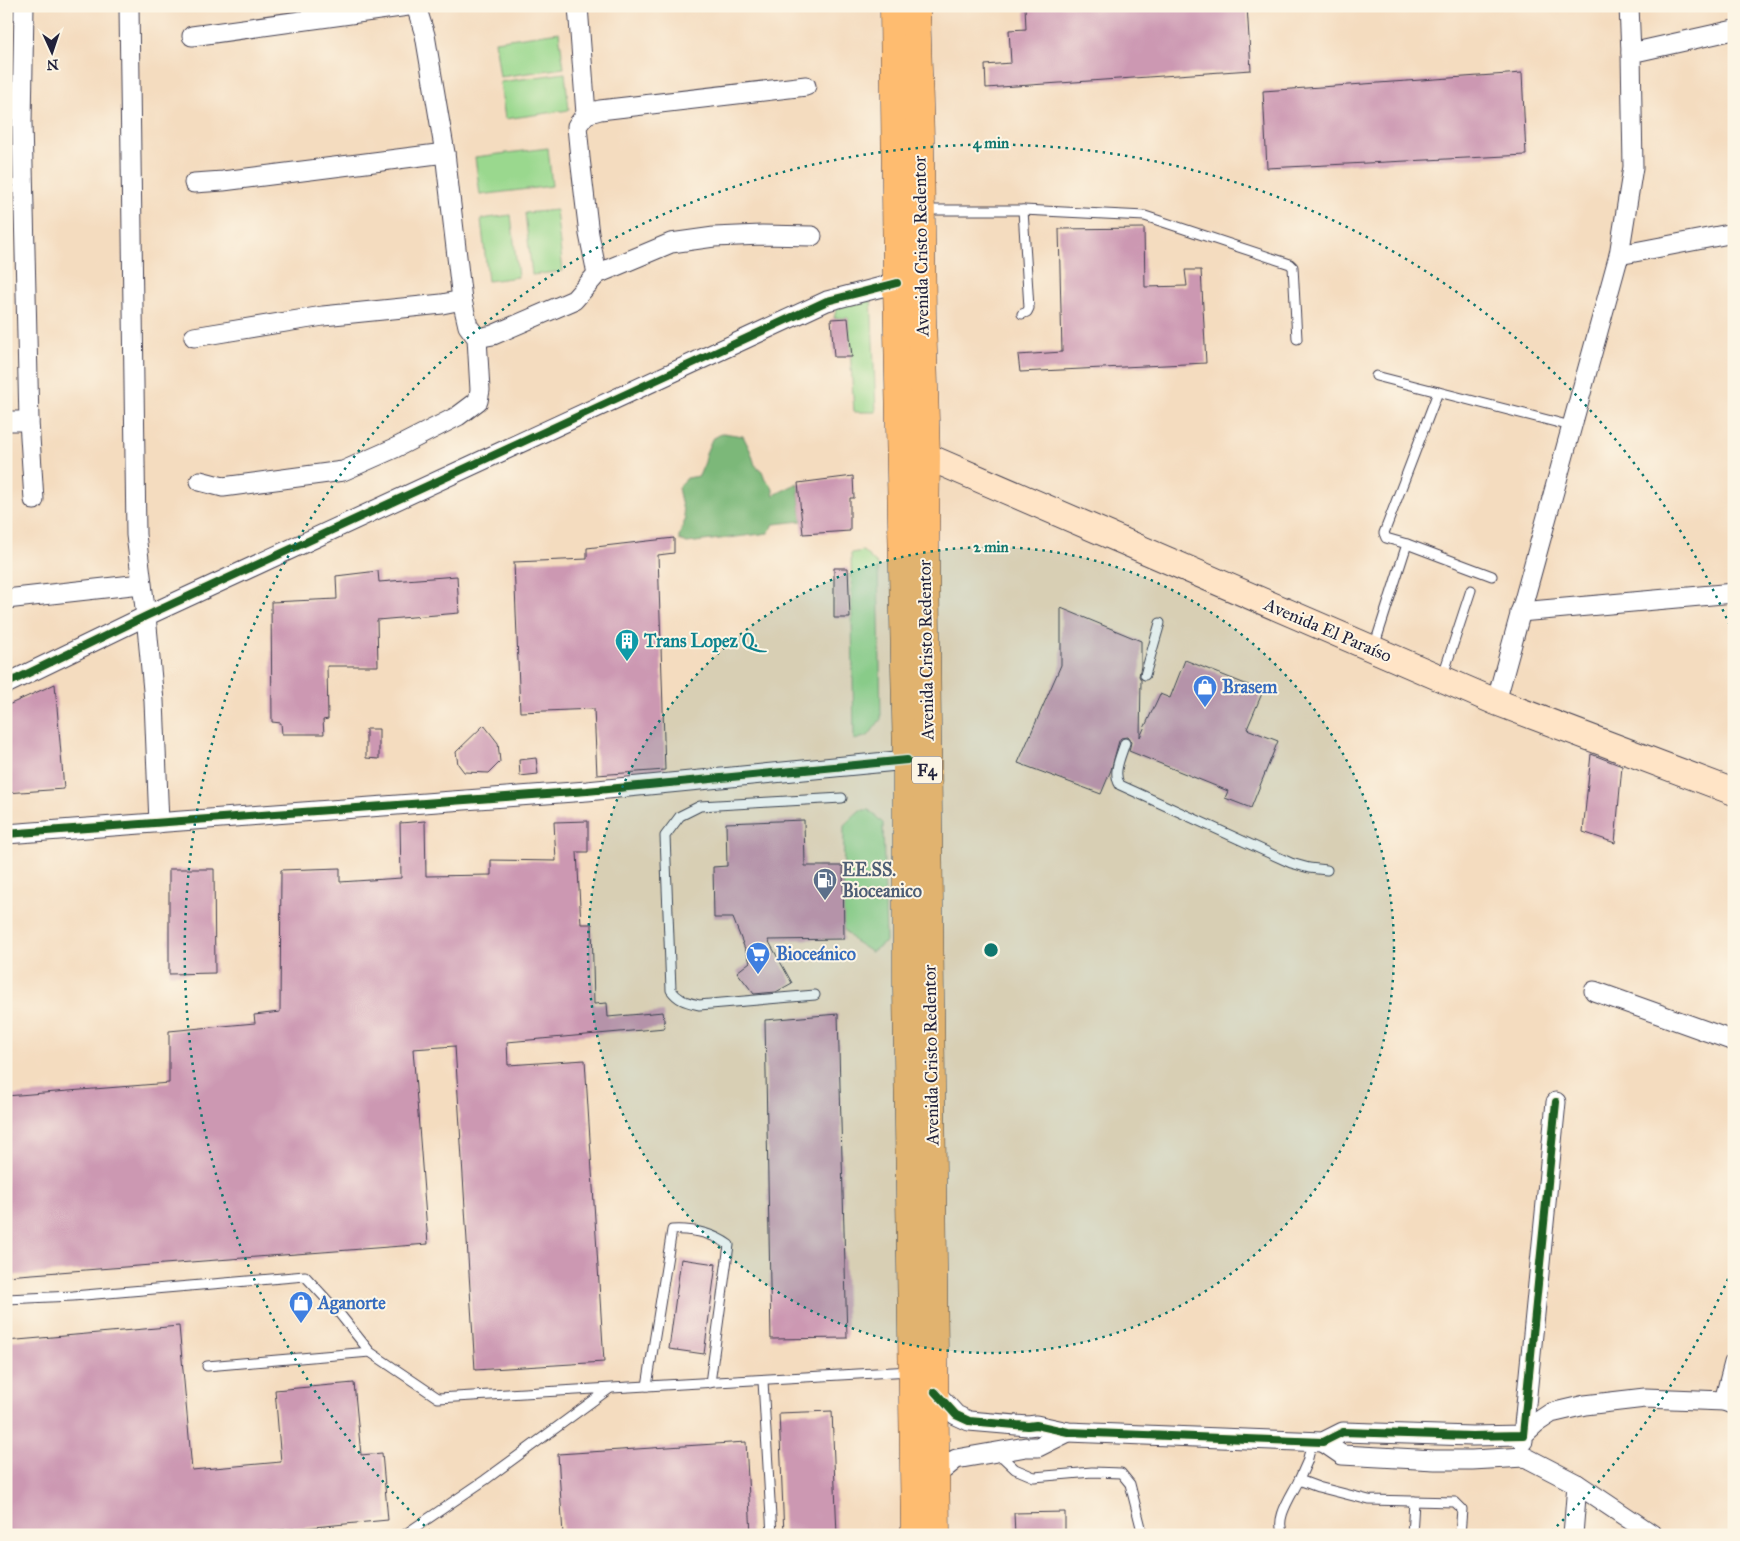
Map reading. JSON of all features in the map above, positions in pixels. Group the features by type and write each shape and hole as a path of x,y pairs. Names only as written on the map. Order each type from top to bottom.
{"highway":[{"name":"Avenida Cristo Redentor","path":"894,6 897,283 907,760 907,988 915,1535"},
{"name":"Avenida Cristo Redentor","path":"916,6 926,456 925,544 936,1535"}],"street":[{"path":"24,6 22,123 28,421 34,500"},
{"path":"129,6 136,535 154,701 159,823"},
{"path":"192,36 408,6"},
{"path":"200,481 223,487 343,471 395,448 458,416 478,401 480,390 477,338 468,326 462,300 445,153 425,35 416,6"},
{"path":"578,6 586,114 578,126 579,150 588,234 597,274"},
{"path":"1496,702 1618,255 1633,168 1629,6"},
{"path":"1631,53 1734,30"},
{"path":"586,114 600,110 806,86"},
{"path":"194,183 445,153"},
{"path":"1618,255 1734,233"},
{"path":"477,338 492,335 574,300 597,274 672,243 714,237 762,235 812,236"},
{"path":"6,684 146,616 828,301 897,283"},
{"path":"194,337 323,316 434,305 462,300"},
{"path":"6,421 28,421"},
{"name":"Avenida El Paraíso","path":"926,456 1496,702 1734,792"},
{"path":"6,599 141,584"},
{"path":"1520,612 1734,593"},
{"path":"6,834 587,791 907,760"},
{"path":"1594,991 1734,1041"},
{"path":"1525,1457 1523,1435 1556,1102"},
{"path":"935,1392 956,1415 970,1421 1036,1425 1068,1432 1318,1442 1344,1432 1523,1435 1551,1413 1585,1405 1645,1398 1729,1403 1734,1363"},
{"path":"934,1476 956,1459 1026,1447 1038,1447 1068,1432"},
{"path":"1435,1460 1436,1435"},
{"path":"1318,1442 1342,1455 1435,1460 1525,1457 1576,1484 1653,1535"},
{"path":"1573,1535 1576,1484"}],"lane":[{"path":"921,210 1023,210 1145,216 1290,264 1293,267 1297,339"},
{"path":"1022,314 1027,312 1029,308 1023,210"},
{"path":"1376,376 1571,426"},
{"path":"1438,392 1384,533 1386,538 1492,576"},
{"path":"1374,649 1407,544"},
{"path":"1442,679 1471,590"},
{"path":"1145,675 1160,623"},
{"path":"1125,743 1116,774 1120,786 1291,863 1327,870"},
{"path":"815,995 699,1005 684,1002 676,997 671,990 665,836 680,816 700,806 842,798"},
{"path":"647,1386 672,1230 687,1229 717,1236 729,1245 710,1383"},
{"path":"6,1299 73,1296 305,1276 339,1313 370,1352 438,1398 914,1371"},
{"path":"208,1366 370,1352"},
{"path":"763,1381 772,1535"},
{"path":"404,1535 484,1480 610,1388"},
{"path":"1284,1535 1280,1530 1280,1519 1318,1442"},
{"path":"998,1452 1015,1469 1034,1477 1092,1472 1121,1473 1130,1484 1143,1535"},
{"path":"1299,1480 1318,1487 1369,1500 1455,1502 1462,1509 1460,1535"},
{"path":"1412,1535 1414,1501"}],"green space":[{"path":"559,32 564,68 500,77 495,41"},
{"path":"565,73 569,110 505,119 500,82"},
{"path":"548,148 552,186 480,195 475,157"},
{"path":"556,210 563,271 532,275 525,213"},
{"path":"511,215 518,277 488,281 481,219"},
{"path":"871,294 876,412 854,412 848,318 834,318 838,303"},
{"path":"723,433 743,436 755,465 762,471 765,479 772,486 774,495 798,483 802,521 774,524 768,533 687,543 679,540 685,520 678,488 687,478 699,476 712,439"},
{"path":"863,551 878,565 881,719 868,736 854,740 851,553"},
{"path":"860,810 869,810 883,823 886,942 871,952 854,941 843,928 844,825"}],"building":[{"path":"1025,6 1247,6 1251,70 986,88 985,65 1011,63 1009,30 1026,29"},
{"path":"1522,73 1526,155 1267,168 1263,91"},
{"path":"1144,228 1145,287 1187,286 1185,270 1201,270 1206,363 1020,372 1018,355 1062,352 1059,229"},
{"path":"848,318 852,357 834,357 831,319"},
{"path":"853,476 854,498 850,498 850,531 803,534 798,483"},
{"path":"674,538 674,553 658,555 665,770 597,775 594,709 520,712 514,562 587,559 587,548"},
{"path":"834,568 848,568 850,618 834,618"},
{"path":"378,571 379,582 457,576 459,613 377,620 378,666 327,666 328,719 323,720 324,734 282,734 281,723 272,722 271,602 337,599 336,576"},
{"name":"Brasem","path":"1061,608 1141,641 1139,676 1141,680 1140,737 1160,694 1170,698 1185,660 1263,691 1247,729 1278,741 1251,808 1225,798 1228,791 1129,751 1131,742 1127,737 1121,738 1119,741 1111,770 1101,794 1018,763 1061,665"},
{"path":"55,684 64,789 6,793 6,706"},
{"path":"484,725 498,743 500,762 489,773 464,772 458,764 456,752"},
{"path":"366,729 379,729 379,759 366,758"},
{"path":"1591,754 1622,766 1615,843 1583,832"},
{"path":"536,758 538,774 520,776 519,760"},
{"path":"804,820 805,866 843,866 844,939 768,940 792,983 776,992 754,994 737,972 750,962 733,918 714,918 713,867 727,866 726,823"},
{"path":"425,821 426,876 491,875 491,860 556,861 554,822 588,821 588,852 577,852 581,924 592,924 594,1004 607,1003 608,1017 663,1012 665,1028 507,1042 508,1065 585,1060 604,1362 475,1370 455,1046 413,1049 428,1244 6,1276 6,1096 169,1083 169,1031 255,1023 254,1015 280,1012 281,870 340,868 340,882 401,878 400,823"},
{"path":"169,869 214,869 215,973 169,974"},
{"path":"838,1014 847,1338 771,1339 765,1020"},
{"path":"681,1259 716,1264 704,1354 669,1349"},
{"path":"179,1326 192,1470 281,1462 275,1390 354,1383 361,1455 382,1453 388,1520 228,1535 6,1535 6,1341"},
{"path":"832,1411 837,1535 784,1535 779,1413"},
{"path":"746,1442 751,1535 563,1535 558,1454"},
{"path":"1065,1512 1065,1535 1015,1535 1014,1513"}],"cycle path":[{"path":"6,684 146,616 827,301 897,283"},
{"path":"6,834 587,791 907,760"},
{"path":"935,1392 956,1415 969,1421 1036,1425 1068,1432 1323,1442 1343,1432 1472,1436 1523,1435 1556,1102"}],"place":[{"name":"Trans Lopez Q.","path":"627,662"},
{"name":"Brasem","path":"1205,708"},
{"name":"EE.SS. Bioceanico","path":"825,901"},
{"name":"Bioceánico","path":"758,975"},
{"name":"Aganorte","path":"301,1324"}]}
